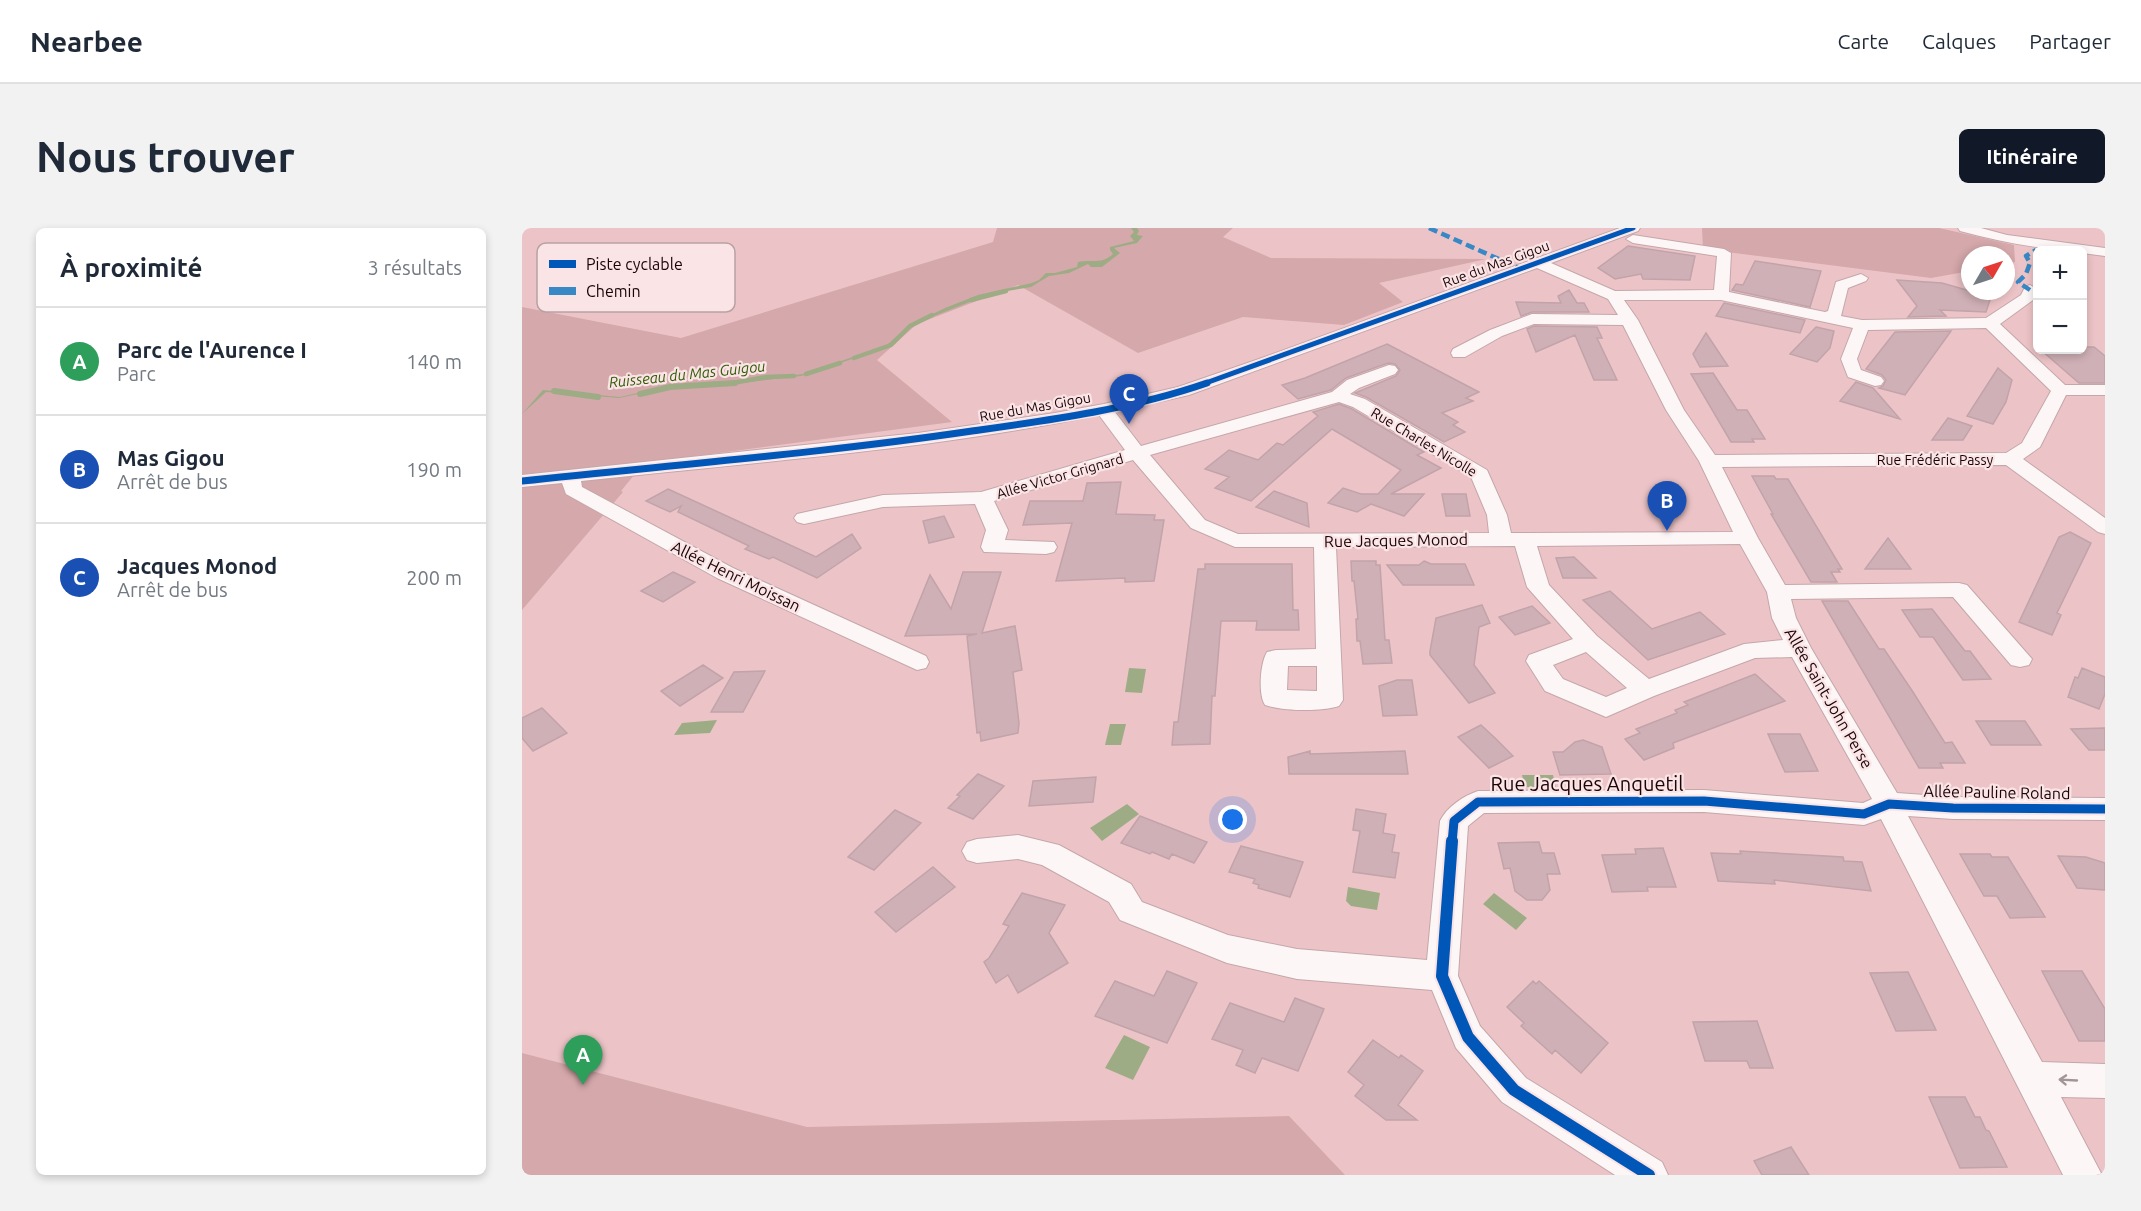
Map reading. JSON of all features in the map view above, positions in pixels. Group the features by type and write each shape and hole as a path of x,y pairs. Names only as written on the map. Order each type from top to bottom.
{"street":[{"path":"1965,228 2006,239 2102,252"},
{"path":"1633,234 1724,253 1721,295"},
{"name":"Rue du Mas Gigou","path":"522,481 918,439 1055,419 1104,409 1183,391 1255,367 1538,263 1633,234"},
{"name":"Allée Saint-John Perse","path":"1538,263 1612,296 1630,320 1675,410 1710,461 1747,538 1778,592 1784,618 1799,648 1889,804 1899,828 2083,1175"},
{"path":"1828,317 1834,313 1841,285 1861,278"},
{"path":"1612,296 1721,295 1862,325 1990,323 2028,297 2031,290"},
{"path":"1459,353 1496,333 1532,319 1630,320"},
{"path":"1990,323 2060,390 2105,390"},
{"path":"1862,325 1850,359 1854,373 1875,381"},
{"path":"1138,453 1322,399 1340,396 1341,392 1353,384 1389,370"},
{"name":"Rue Frédéric Passy","path":"1710,461 2010,459 2030,447 2060,390"},
{"name":"Rue Charles Nicolle","path":"1340,396 1359,403 1480,474 1497,515 1538,587 1589,642 1645,690"},
{"name":"Rue Jacques Monod","path":"1104,409 1116,428 1198,524 1235,542 1747,538"},
{"name":"Allée Victor Grignard","path":"804,518 883,501 982,498 1138,453"},
{"path":"2010,459 2105,528"},
{"name":"Allée Henri Moissan","path":"570,476 573,490 661,540 724,573 917,662"},
{"name":"Allée Victor Grignard","path":"982,498 997,530 992,547 1046,547"},
{"path":"1325,541 1330,657"},
{"path":"1778,592 1963,584 2020,659"},
{"path":"1589,642 1538,661 1554,685 1606,708 1645,690 1753,650 1799,648"},
{"name":"Rue Jacques Anquetil","path":"1649,1175 1514,1090 1468,1037 1442,976 1454,820 1478,802 1704,801 1864,813 1889,804"},
{"name":"Allée Pauline Roland","path":"1889,804 1953,808 2105,809"},
{"path":"977,851 1018,847 1049,854 1120,893 1131,911 1227,949 1297,964 1442,976"},
{"path":"2032,1079 2105,1081"}],"shaded area":[{"path":"997,228 1233,228 1223,237 1271,258 1486,259 1379,283 1403,302 1344,325 1243,317 1138,353 1018,285 917,324 877,360 952,422 644,463 621,491 623,492 522,610 522,307 537,310 537,312 548,312 681,338 993,242"},
{"path":"1131,228 1137,228 1139,231 1137,235 1143,236 1137,243 1114,248 1120,253 1102,267 1091,267 1088,264 1069,273 1049,276 1031,287 990,294 914,324 891,345 882,349 801,376 723,385 670,387 619,398 546,392 522,414 543,390 620,397 672,385 713,384 804,374 887,345 908,326 978,295 1032,283 1046,273 1077,267 1078,262 1096,261 1109,257 1113,254 1110,247 1134,241 1130,236 1134,232"},
{"path":"1702,228 1939,228 2014,246 1961,246 1961,273 1931,278 1703,249"},
{"path":"1129,668 1146,669 1142,693 1125,692"},
{"path":"717,720 710,733 674,735 682,723"},
{"path":"1110,724 1126,724 1121,745 1105,745"},
{"path":"1522,775 1553,775 1556,787 1525,787"},
{"path":"1127,804 1139,814 1102,841 1090,828"},
{"path":"1348,887 1380,893 1377,910 1351,906 1346,901"},
{"path":"1494,893 1527,918 1516,930 1483,904"},
{"path":"1124,1035 1150,1047 1133,1080 1105,1068"},
{"path":"522,1053 807,1127 1289,1116 1345,1175 522,1175"}],"building":[{"path":"1628,246 1695,256 1690,280 1643,279 1641,274 1615,279 1598,268"},
{"path":"1755,261 1821,271 1810,307 1732,290 1736,284 1743,285"},
{"path":"1897,280 1942,283 1961,288 1961,300 1990,300 1986,312 1940,310 1946,316 1908,317 1917,306"},
{"path":"1569,290 1577,303 1584,303 1589,312 1532,312 1521,316 1516,302 1561,303 1558,296"},
{"path":"1724,303 1805,320 1800,333 1716,316"},
{"path":"1534,326 1597,327 1602,338 1597,338 1617,380 1594,380 1575,335 1536,352 1527,329"},
{"path":"1816,327 1834,331 1830,348 1817,362 1790,354"},
{"path":"1951,331 1905,395 1879,388 1886,380 1882,375 1866,369 1895,332"},
{"path":"1706,333 1728,366 1700,367 1693,354"},
{"path":"1387,344 1479,392 1466,398 1473,401 1442,413 1458,422 1453,425 1465,432 1444,442 1366,397 1355,393 1396,376 1400,370 1395,364 1388,363 1346,378 1331,390 1298,399 1282,385 1305,378"},
{"path":"2087,347 2094,347 2105,356 2105,383 2079,383 2046,354 2087,354"},
{"path":"1998,368 2012,380 2006,402 1993,424 1967,416"},
{"path":"1713,373 1737,410 1747,410 1765,439 1752,439 1754,442 1731,442 1691,374"},
{"path":"1856,382 1873,388 1900,419 1840,401"},
{"path":"1339,404 1352,409 1424,452 1417,455 1441,468 1391,494 1424,494 1404,516 1371,504 1357,512 1328,503 1343,488 1361,494 1378,494 1401,470 1332,429 1251,501 1215,488 1229,477 1205,469 1229,450 1258,460 1277,443 1283,445 1318,416 1313,412"},
{"path":"1948,418 1972,426 1963,440 1932,440"},
{"path":"1752,476 1774,476 1776,479 1788,479 1842,569 1838,569 1840,572 1831,572 1837,582 1811,582 1771,514 1773,514"},
{"path":"1121,482 1116,514 1155,515 1154,520 1164,520 1154,581 1125,582 1125,578 1056,581 1072,523 1023,525 1030,501 1083,501 1087,483"},
{"path":"668,489 816,557 852,534 861,548 817,578 773,557 769,559 745,549 749,546 678,512 681,506 670,512 646,501"},
{"path":"1274,491 1307,503 1309,527 1256,507"},
{"path":"1442,494 1466,494 1470,516 1446,516"},
{"path":"944,516 954,537 929,543 923,521"},
{"path":"2070,532 2091,543 2057,613 2061,615 2052,635 2019,622 2059,537"},
{"path":"1888,538 1911,569 1865,569"},
{"path":"1574,557 1596,578 1563,578 1556,558"},
{"path":"1351,561 1376,561 1376,565 1380,565 1385,640 1389,640 1392,663 1363,664 1360,641 1357,641 1356,619 1358,619"},
{"path":"1424,561 1431,564 1465,564 1474,585 1403,585 1387,565 1419,565"},
{"path":"1205,564 1292,564 1293,610 1298,610 1299,630 1256,630 1257,621 1221,621 1215,696 1212,696 1210,744 1172,745 1174,722 1178,722 1198,569 1205,569"},
{"path":"673,572 695,582 663,602 641,591"},
{"path":"963,572 1001,572 982,633 1015,626 1022,670 1013,672 1019,723 1018,733 981,741 980,732 977,733 967,636 977,634 905,636 930,575 951,609"},
{"path":"1610,591 1652,629 1700,612 1725,634 1648,660 1583,600"},
{"path":"1822,601 1848,601 1879,649 1884,649 1945,743 1952,742 1965,763 1940,763 1943,768 1919,768"},
{"path":"1482,605 1490,623 1479,627 1474,665 1495,693 1469,703 1430,655 1430,651 1436,618"},
{"path":"1532,606 1550,623 1515,635 1499,617"},
{"path":"1932,609 1965,651 1970,651 1991,679 1963,680 1933,637 1920,637 1902,610"},
{"path":"703,665 723,678 680,706 661,691"},
{"path":"2082,668 2105,677 2105,694 2099,709 2068,697 2075,677 2078,678"},
{"path":"765,671 743,712 711,712 734,672"},
{"path":"1755,674 1785,701 1673,743 1674,748 1644,760 1625,739 1640,733 1636,729 1677,713 1675,710 1688,705 1684,702"},
{"path":"1397,680 1412,680 1417,715 1383,716 1379,686"},
{"path":"542,708 567,733 533,751 522,738 522,718"},
{"path":"1976,721 2025,721 2041,745 1991,745"},
{"path":"1481,725 1513,756 1489,768 1458,737"},
{"path":"2105,728 2105,750 2089,750 2071,729"},
{"path":"1768,734 1800,734 1818,771 1785,772"},
{"path":"1583,740 1602,747 1611,774 1560,775 1553,752 1563,752 1575,742"},
{"path":"1310,751 1310,754 1405,751 1408,774 1289,774 1288,757"},
{"path":"978,774 1004,786 973,819 948,808 960,796 957,795"},
{"path":"1096,777 1093,802 1029,806 1033,781"},
{"path":"1356,809 1386,814 1383,833 1395,835 1392,852 1399,853 1395,878 1353,872 1360,831 1353,830"},
{"path":"895,810 921,823 874,870 848,857"},
{"path":"1140,816 1207,842 1194,863 1172,854 1169,859 1152,852 1150,854 1121,843"},
{"path":"1539,842 1542,853 1554,853 1560,874 1547,874 1550,890 1542,900 1527,900 1515,891 1510,868 1504,869 1498,843"},
{"path":"1241,846 1303,862 1290,897 1258,888 1259,885 1253,883 1255,879 1229,872"},
{"path":"1663,848 1676,887 1647,887 1648,891 1612,892 1602,855 1636,854 1635,849"},
{"path":"1740,851 1843,857 1844,861 1862,862 1871,891 1774,880 1775,884 1718,881 1711,853 1741,854"},
{"path":"1960,854 1990,854 1992,857 2008,857 2045,917 2010,918 1997,896 1984,896"},
{"path":"2058,856 2086,857 2105,863 2105,890 2077,888"},
{"path":"933,867 955,887 896,932 875,912"},
{"path":"1022,893 1065,905 1049,933 1068,963 1018,993 1008,975 996,983 984,962 989,958 1009,926 1003,924"},
{"path":"1167,971 1197,983 1167,1043 1095,1016 1115,981 1154,996"},
{"path":"2042,971 2082,971 2105,1009 2105,1041 2079,1041"},
{"path":"1908,972 1936,1030 1896,1031 1870,973"},
{"path":"1533,981 1536,984 1539,981 1608,1043 1581,1073 1555,1050 1552,1054 1521,1026 1524,1023 1507,1007"},
{"path":"1295,998 1324,1009 1298,1071 1262,1058 1255,1073 1236,1065 1243,1050 1212,1039 1230,1003 1284,1022"},
{"path":"1757,1021 1773,1068 1750,1068 1747,1061 1705,1061 1693,1022"},
{"path":"1373,1040 1399,1058 1401,1055 1423,1071 1398,1105 1417,1120 1386,1120 1355,1096 1364,1085 1348,1072"},
{"path":"1929,1097 1965,1097 1975,1117 1980,1117 1986,1130 1989,1131 2007,1167 1960,1168"},
{"path":"1791,1147 1809,1175 1762,1175 1754,1161"}],"waterway":[{"name":"Ruisseau du Mas Guigou","path":"971,300 1006,291"},
{"name":"Ruisseau du Mas Guigou","path":"854,358 891,345 910,326 932,315"},
{"name":"Ruisseau du Mas Guigou","path":"806,374 840,363"},
{"name":"Ruisseau du Mas Guigou","path":"731,383 766,377 794,376"},
{"name":"Ruisseau du Mas Guigou","path":"640,394 670,387 731,383"},
{"name":"Ruisseau du Mas Guigou","path":"727,384 731,383"},
{"name":"Ruisseau du Mas Guigou","path":"709,384 716,384"},
{"name":"Ruisseau du Mas Guigou","path":"554,391 598,397"}],"marked path":[{"path":"1429,228 1521,269"},
{"path":"2030,290 2018,282 2026,274 2030,263 2026,256 2033,252"}],"cycle path":[{"path":"522,481 918,439 1055,419 1104,409 1183,391 1265,363 1633,228"},
{"path":"1649,1175 1514,1090 1468,1037 1442,976 1454,821 1478,802 1704,801 1864,814 1889,804 1953,808 2105,809"}],"place":[{"name":"Jacques Monod","path":"1129,424"},
{"name":"Mas Gigou","path":"1667,531"},
{"name":"Parc de l'Aurence I","path":"583,1085"}]}
